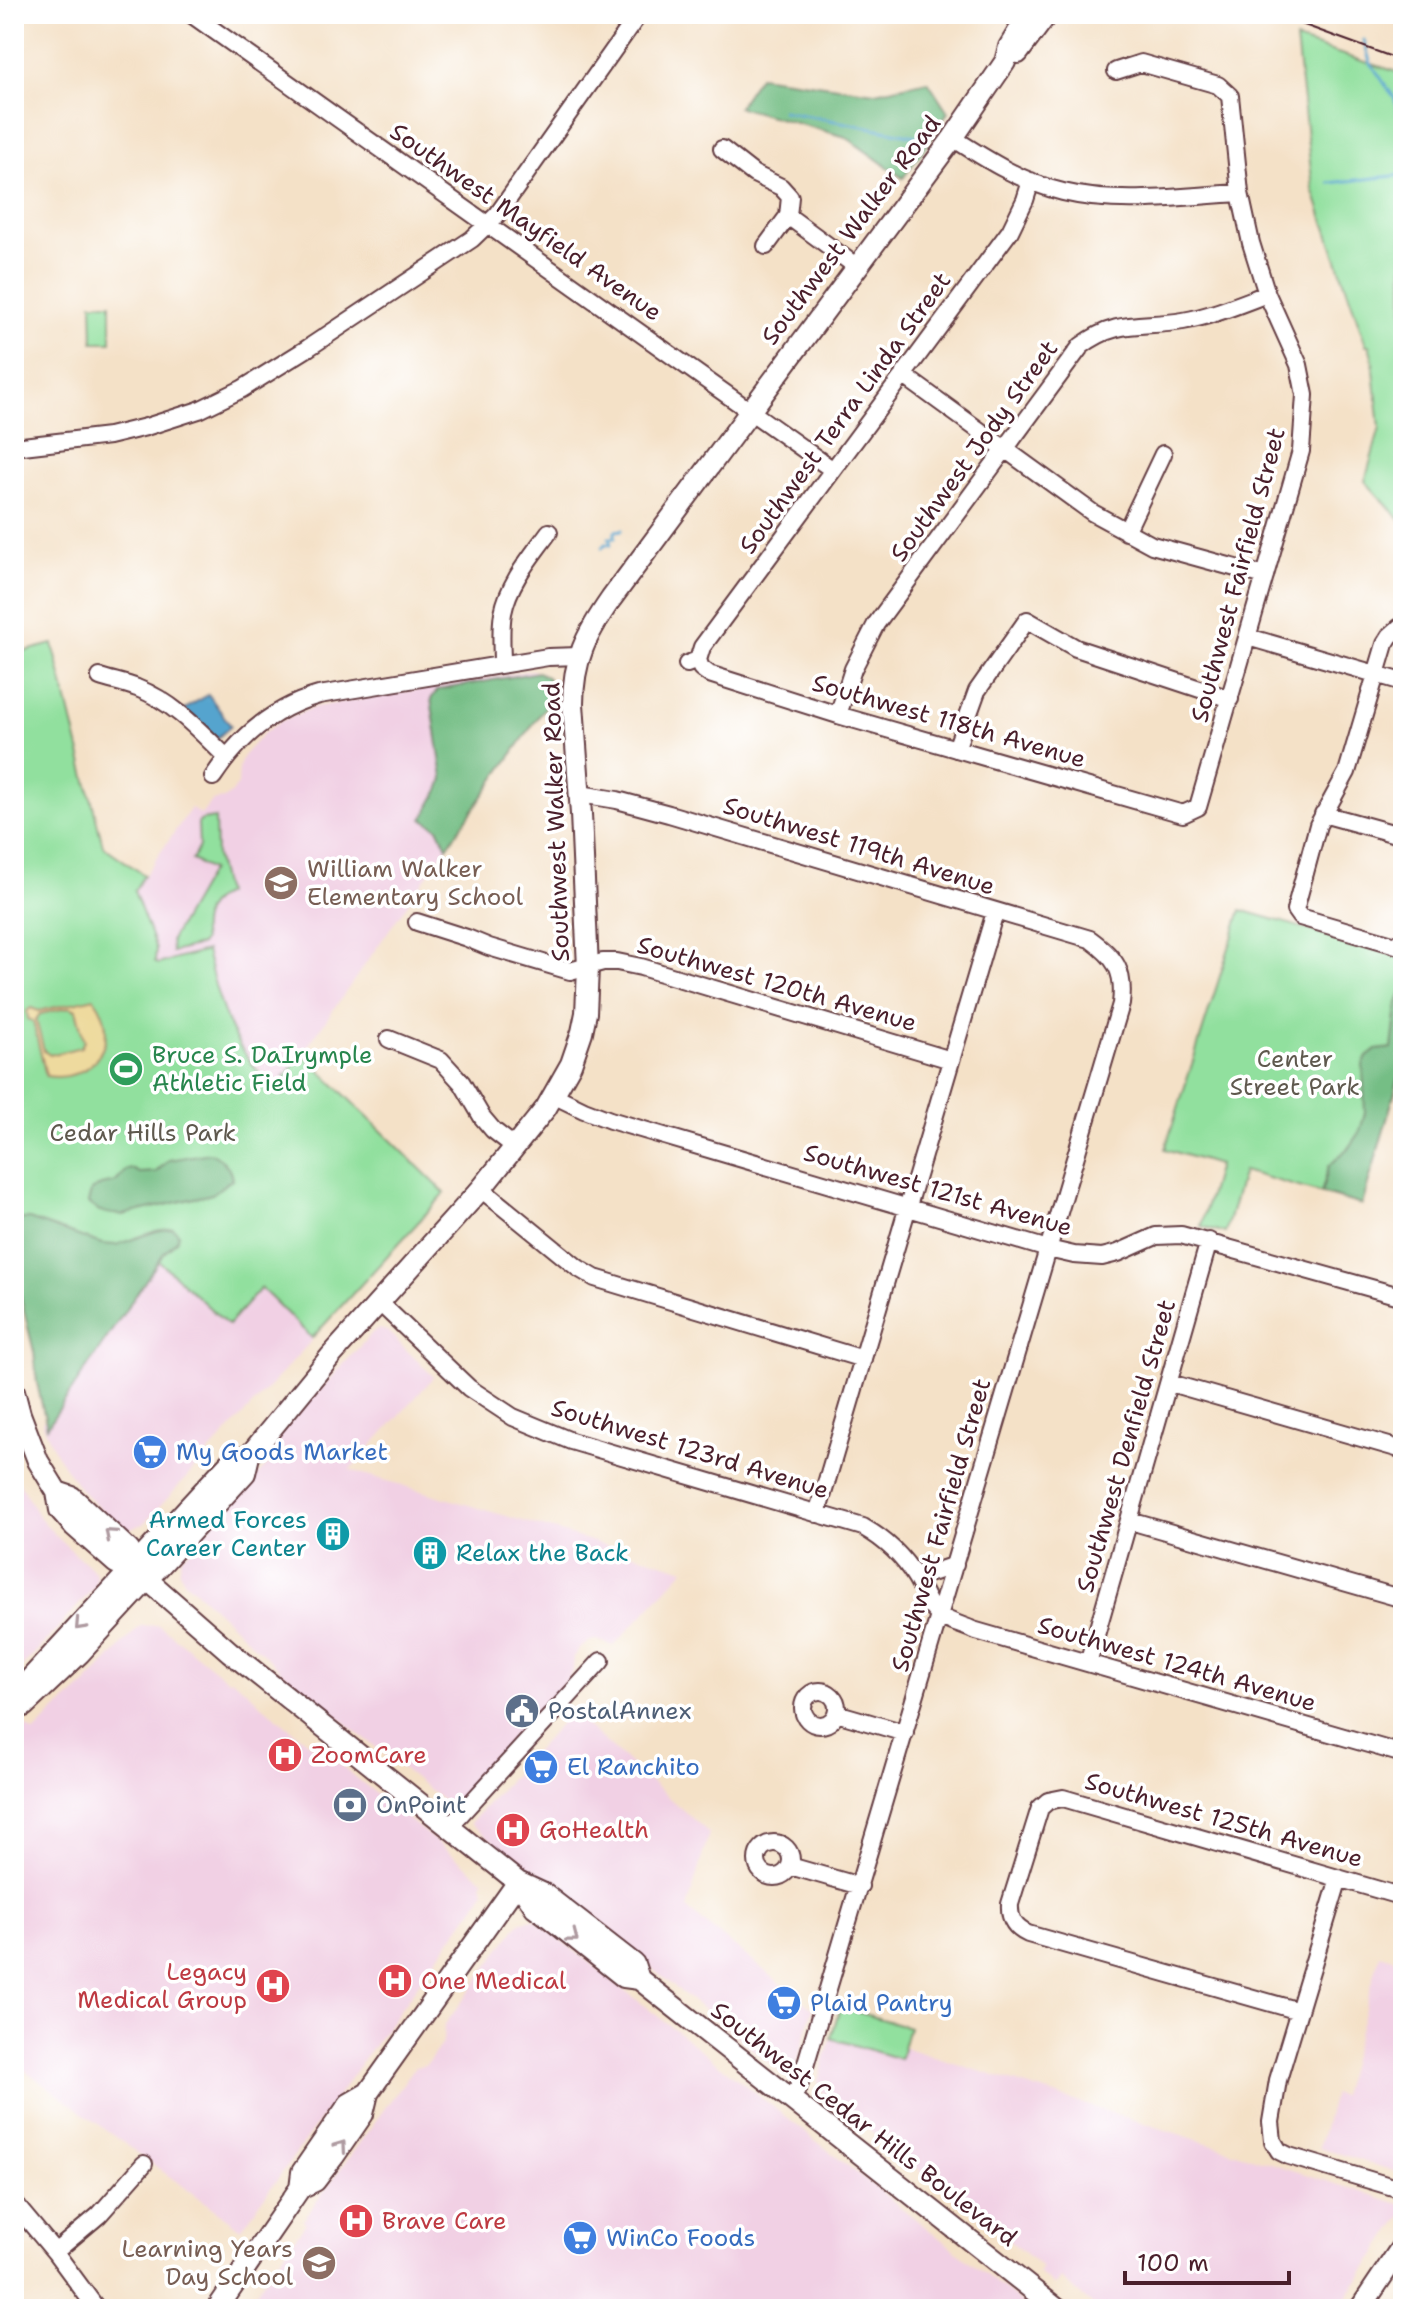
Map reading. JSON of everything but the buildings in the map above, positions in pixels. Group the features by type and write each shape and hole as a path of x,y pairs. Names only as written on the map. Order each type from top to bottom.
{"main road":[{"name":"Southwest Walker Road","path":"14,1708 24,1706 73,1660 232,1460 249,1456 330,1357 481,1189 555,1096 582,1032 587,998 580,794 573,704 574,676 589,632 791,353 953,138 1005,62 1009,47 1029,14"},
{"name":"Southwest Walker Road","path":"1005,62 1017,54 1047,14"},
{"name":"Southwest Cedar Hills Boulevard","path":"14,1391 38,1461 57,1492 72,1497 129,1550 141,1574 230,1652 518,1882 544,1894 634,1964 639,1979 1057,2309"},
{"name":"Southwest Walker Road","path":"14,1701 18,1692 141,1574"},
{"path":"217,2309 300,2188 315,2181 334,2156 363,2114 368,2093 518,1882"},
{"path":"1360,2309 1403,2245"}],"street":[{"name":"Southwest Mayfield Avenue","path":"191,14 833,470"},
{"path":"14,447 109,436 199,410 242,389 308,348 472,239 489,224 639,14"},
{"name":"Southwest Fairfield Street","path":"1116,71 1141,63 1218,85 1232,101 1240,193 1251,243 1267,294 1299,365 1305,395 1301,451 1200,804 1194,811"},
{"path":"953,138 1031,181 1064,192 1109,199 1240,193"},
{"path":"722,149 754,174 781,187 790,197 788,216 766,246"},
{"name":"Southwest Terra Linda Street","path":"692,662 1010,231 1031,181"},
{"path":"788,216 857,267"},
{"name":"Southwest Jody Street","path":"838,715 853,669 876,624 1081,346 1098,333 1113,327 1184,321 1267,294"},
{"path":"903,375 1093,513 1126,532 1152,545 1265,576"},
{"path":"1126,532 1163,454"},
{"path":"502,664 501,630 507,598 549,532"},
{"path":"956,749 977,691 1027,620 1076,648 1230,699"},
{"path":"1400,627 1386,640 1347,772 1323,814 1295,910 1300,917 1403,947"},
{"path":"1248,637 1403,682"},
{"path":"213,777 226,757 252,729 301,700 502,664 555,656 579,656"},
{"name":"Southwest 118th Avenue","path":"692,662 709,674 838,715 1183,814 1194,811"},
{"path":"100,677 138,688 166,703 226,757"},
{"name":"Southwest 119th Avenue","path":"580,794 643,807 1090,939 1107,951 1115,962"},
{"path":"1323,814 1403,836"},
{"path":"817,1514 995,912"},
{"name":"Southwest 120th Avenue","path":"417,922 570,971 603,962 641,967 951,1060"},
{"name":"Southwest Fairfield Street","path":"792,2100 800,2083 860,1886 1121,1004 1121,976 1115,962"},
{"path":"389,1039 434,1056 446,1065 462,1083 482,1117 515,1147"},
{"name":"Southwest 121st Avenue","path":"555,1096 610,1120 1048,1249 1102,1257 1156,1236 1181,1235 1403,1297"},
{"path":"481,1189 578,1268 595,1278 863,1359"},
{"name":"Southwest Denfield Street","path":"1088,1663 1209,1241"},
{"name":"Southwest 123rd Avenue","path":"379,1302 469,1388 513,1417 571,1441 863,1527 883,1538 916,1578 929,1605 939,1616"},
{"path":"1170,1383 1403,1450"},
{"path":"1130,1521 1403,1599"},
{"path":"916,1578 955,1565"},
{"name":"Southwest 124th Avenue","path":"939,1616 973,1630 1403,1754"},
{"path":"449,1827 601,1661"},
{"path":"836,1713 905,1733"},
{"name":"Southwest 125th Avenue","path":"1299,2011 1022,1931 1013,1924 1009,1910 1037,1812 1048,1801 1063,1798 1403,1897"},
{"path":"790,1866 860,1886"},
{"path":"1339,1878 1278,2080 1271,2122 1273,2141 1279,2151 1403,2190"},
{"path":"55,2252 99,2215 144,2164"},
{"path":"14,2203 97,2309"}],"shaded area":[{"name":"William Walker Elementary School","path":"532,670 546,678 546,706 277,1090 242,1050 218,1000 155,962 156,949 134,891 191,808 201,815 212,801 224,799 232,793 238,784 243,756 264,733 281,721 315,707"},
{"path":"159,1255 228,1324 261,1288 313,1339 144,1524 128,1529 117,1525 79,1488 55,1452 42,1422"},
{"path":"379,1329 387,1331 434,1377 350,1470 685,1569 614,1646 597,1640 580,1647 569,1678 451,1807 289,1678 185,1581 179,1571 182,1558 281,1450 269,1446"},
{"path":"14,1472 37,1514 95,1572 97,1580 94,1588 14,1676"},
{"path":"159,1625 228,1680 231,1678 262,1706 484,1880 485,1892 241,2229 14,2062 14,1736 25,1726 34,1733 85,1685 140,1626"},
{"path":"571,1712 709,1833 687,1909 813,2008 795,2070 791,2073 781,2072 470,1823"},
{"path":"534,1919 1030,2309 424,2309 416,2303 411,2309 243,2309 306,2223 303,2220 415,2067 426,2065 443,2042 444,2026 521,1921"},
{"path":"1380,1954 1403,1961 1403,2174 1319,2147 1333,2094 1341,2096"},
{"path":"831,2038 899,2059 903,2047 1403,2205 1403,2214 1339,2309 1098,2309 1061,2279 1055,2286 1038,2273 1042,2267 821,2091 818,2081"}],"green space":[{"path":"1296,40 1403,76 1403,523 1365,481 1380,428 1373,360 1313,189"},
{"path":"759,76 875,92 928,81 948,112 903,178 846,137 738,107"},
{"path":"92,303 111,303 111,342 93,342"},
{"name":"Cedar Hills Park","path":"53,644 103,846 144,875 134,891 156,949 155,962 158,964 206,951 222,1009 238,1043 261,1074 277,1089 302,1053 445,1193 312,1338 261,1288 228,1325 159,1261 50,1410 14,1272 14,654"},
{"path":"538,672 548,678 546,706 447,847 438,828 423,819 443,778 431,699 438,690"},
{"path":"215,818 216,855 225,894 213,902 205,913 200,945 172,952 171,940 211,870 192,860 199,846 198,823"},
{"name":"Center Street Park","path":"1241,910 1403,957 1403,1064 1362,1205 1243,1171 1225,1233 1201,1226 1218,1165 1165,1149"},
{"path":"1403,989 1403,1064 1362,1205 1321,1193 1329,1166 1360,1131 1365,1113 1363,1065 1376,1050 1392,1048 1397,1006"},
{"path":"210,1153 225,1163 232,1179 212,1194 123,1215 100,1211 88,1203 91,1191 116,1182 126,1170 156,1172 169,1160"},
{"path":"14,1219 29,1219 102,1244 116,1245 173,1228 179,1234 47,1427 34,1352 14,1269"},
{"path":"840,2007 909,2027 900,2059 831,2038"}],"sand":[{"path":"94,998 103,1013 106,1028 105,1042 99,1055 78,1073 63,1077 46,1076 33,1021 28,1019 27,1011 31,1008 39,1011","holes":["70,1007 76,1010 84,1041 81,1047 50,1055 44,1051 36,1020 40,1014"]}],"water":[{"path":"208,694 231,726 215,740 184,710"}],"waterway":[{"path":"1364,40 1370,62 1395,99 1403,137"},
{"path":"782,111 926,138"},
{"path":"1329,183 1403,175"},
{"path":"602,548 605,544 611,545 609,538 615,538 615,531 622,530"}],"tram line":[{"path":"1274,14 1403,61"}],"place":[{"name":"William Walker Elementary School","path":"281,883"},
{"name":"Bruce S. DaIrymple Athletic Field","path":"126,1069"},
{"name":"My Goods Market","path":"150,1452"},
{"name":"Armed Forces Career Center","path":"333,1534"},
{"name":"Relax the Back","path":"430,1553"},
{"name":"PostalAnnex","path":"522,1711"},
{"name":"ZoomCare","path":"285,1755"},
{"name":"El Ranchito","path":"541,1767"},
{"name":"OnPoint","path":"350,1805"},
{"name":"GoHealth","path":"513,1830"},
{"name":"One Medical","path":"395,1981"},
{"name":"Legacy Medical Group","path":"273,1986"},
{"name":"Plaid Pantry","path":"784,2003"},
{"name":"Brave Care","path":"356,2221"},
{"name":"WinCo Foods","path":"580,2238"},
{"name":"Learning Years Day School","path":"319,2263"}]}
